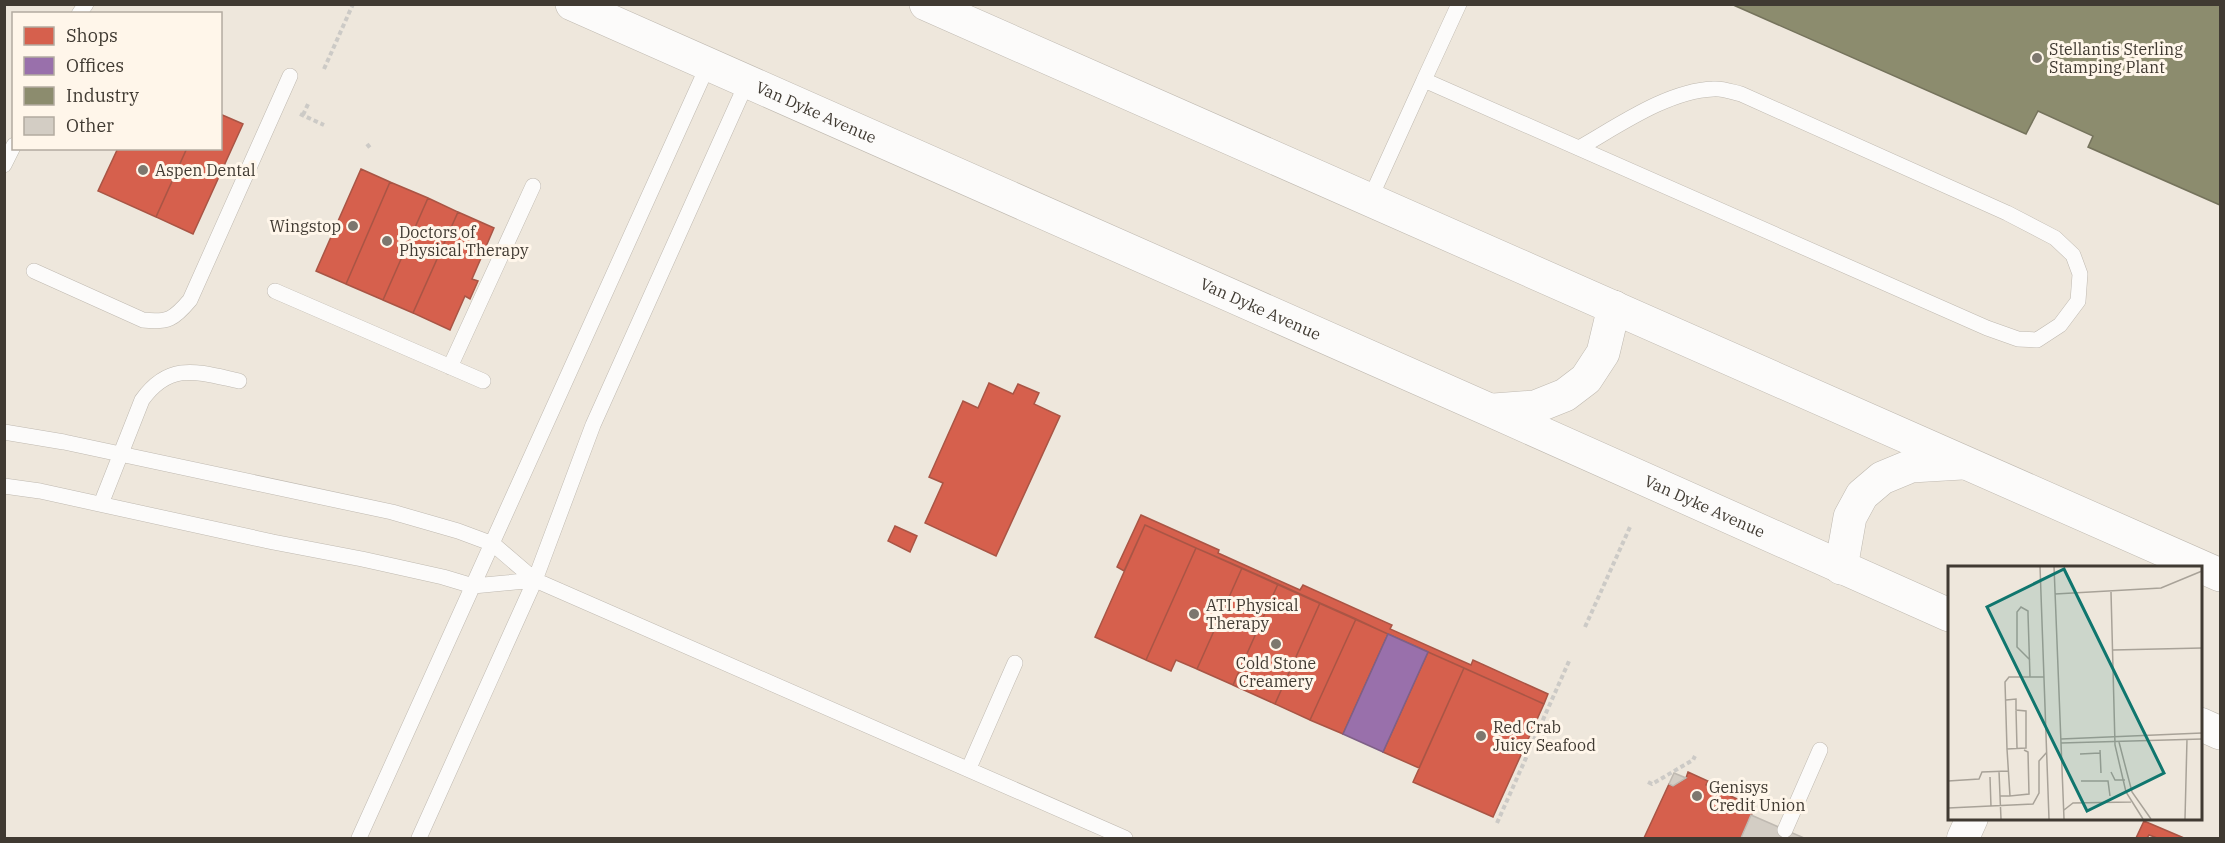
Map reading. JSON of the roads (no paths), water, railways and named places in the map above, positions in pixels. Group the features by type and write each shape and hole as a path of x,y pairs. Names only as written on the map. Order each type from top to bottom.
{"main road":[{"name":"Van Dyke Avenue","path":"572,4 1948,615"},
{"path":"926,4 2200,566"},
{"path":"1492,411 1535,407 1565,395 1586,379 1603,353 1614,307"},
{"path":"1841,568 1850,518 1862,495 1882,478 1911,466 1966,463"},
{"path":"2201,567 2220,575"},
{"path":"2201,725 2220,733"}],"street":[{"path":"1962,838 1972,819"}],"lane":[{"path":"1370,199 1459,4"},
{"path":"359,838 494,544 708,65"},
{"path":"34,271 143,320 161,322 178,315 190,300 290,76"},
{"path":"1424,80 1987,328 2018,339 2037,340 2060,325 2078,301 2080,274 2073,255 2055,238 2007,213 1741,94 1714,88 1680,96 1638,114 1579,148"},
{"path":"419,838 536,580 593,424 747,82"},
{"path":"4,165 12,149"},
{"path":"450,367 533,186"},
{"path":"275,291 483,381"},
{"path":"101,504 142,400 152,386 169,375 188,372 239,381"},
{"path":"4,432 64,442 392,512 494,544 536,580 1125,838"},
{"path":"4,486 362,559 473,586 536,580"},
{"path":"969,768 1015,663"},
{"path":"1785,830 1820,750"}],"place":[{"name":"Stellantis Sterling Stamping Plant","path":"2037,58"},
{"name":"Aspen Dental","path":"143,170"},
{"name":"Wingstop","path":"353,226"},
{"name":"Doctors of Physical Therapy","path":"387,241"},
{"name":"ATI Physical Therapy","path":"1194,614"},
{"name":"Cold Stone Creamery","path":"1276,644"},
{"name":"Red Crab Juicy Seafood","path":"1481,736"},
{"name":"Genisys Credit Union","path":"1697,796"}]}
